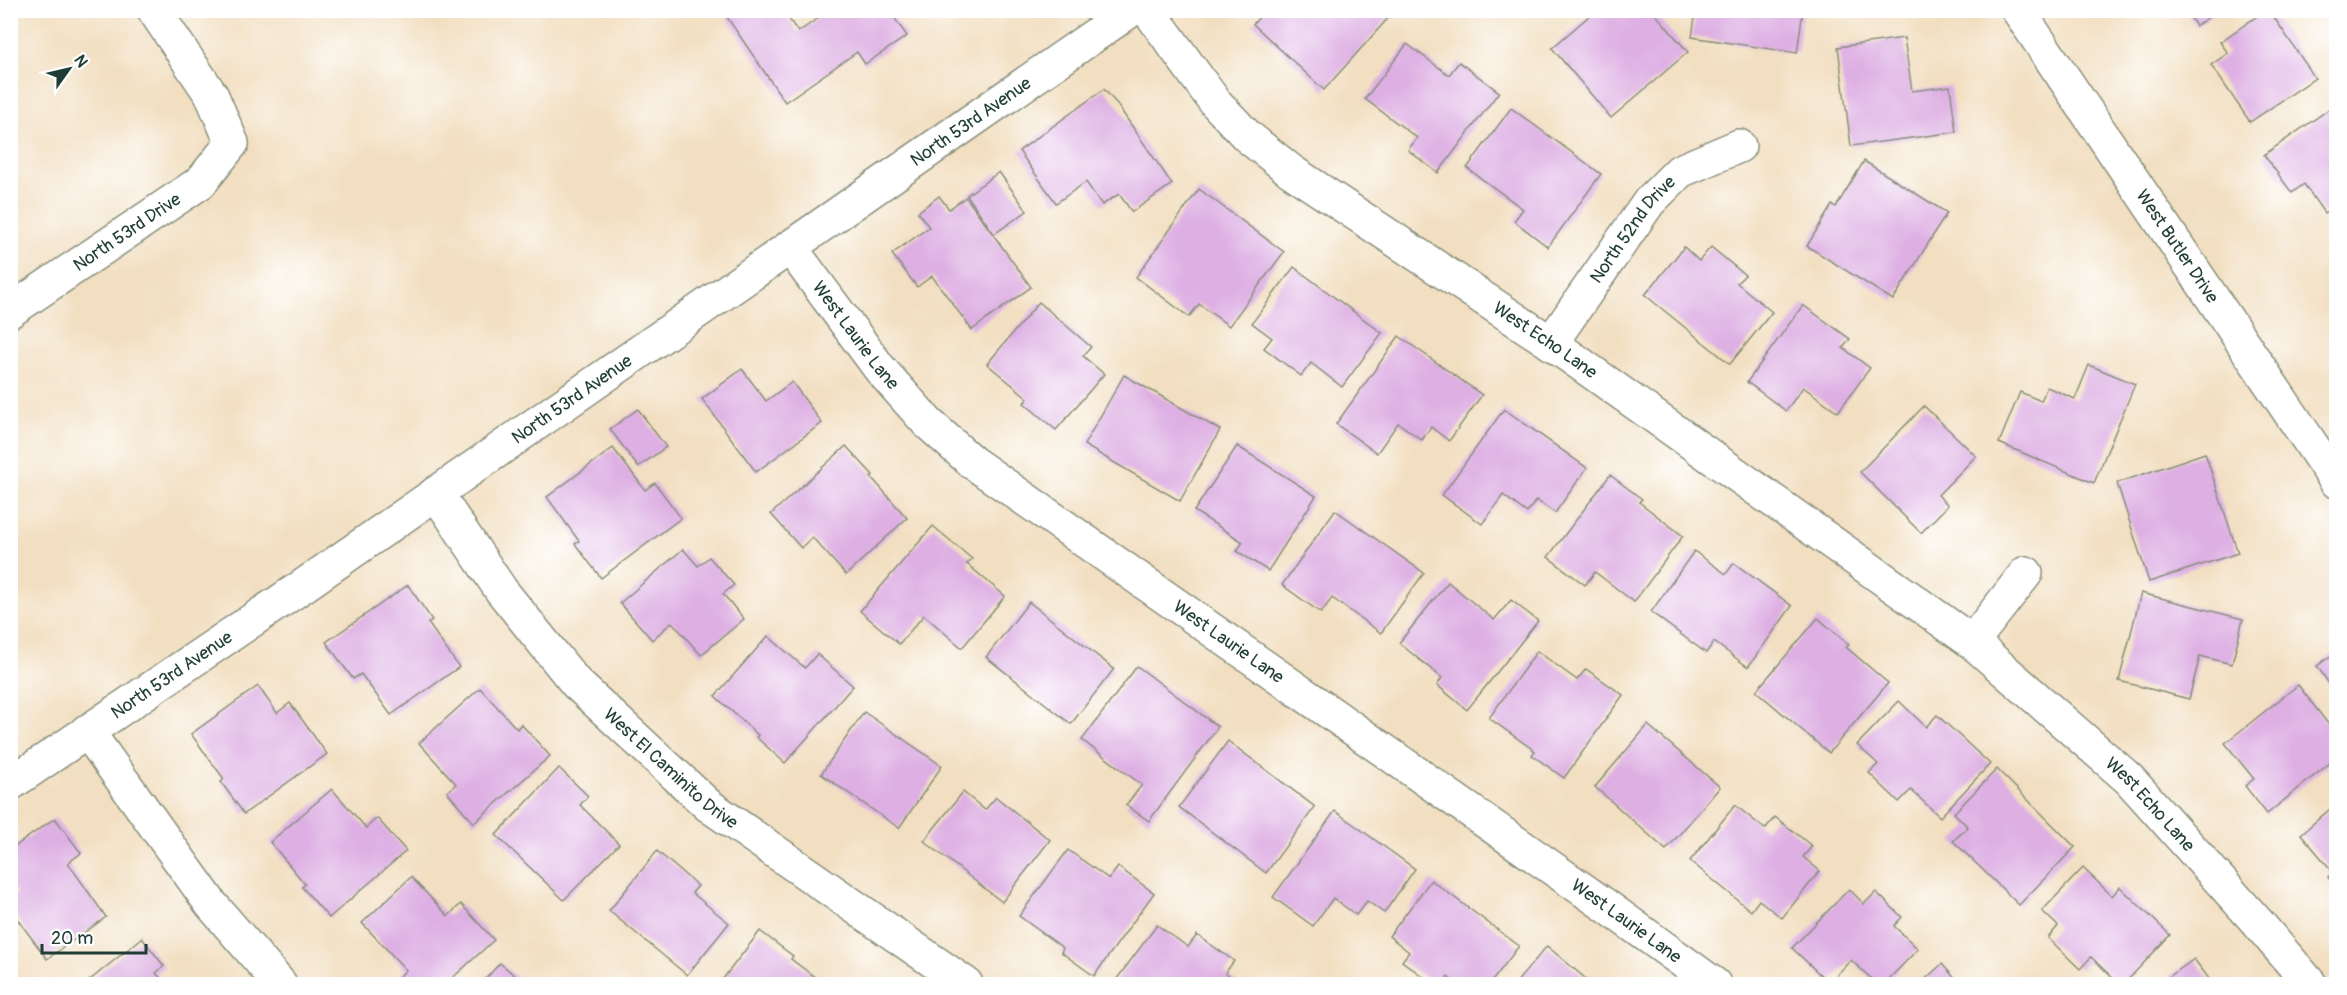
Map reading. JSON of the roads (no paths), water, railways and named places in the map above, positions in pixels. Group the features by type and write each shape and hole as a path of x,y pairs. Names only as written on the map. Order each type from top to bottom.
{"street":[{"name":"North 53rd Drive","path":"10,311 201,182 231,143 212,96 154,10"},
{"name":"North 53rd Avenue","path":"10,784 436,493 1131,10"},
{"name":"West Echo Lane","path":"1148,10 1215,102 1246,136 1291,171 1551,344 1972,642 2129,779 2310,984"},
{"name":"West Butler Drive","path":"2018,10 2337,481"},
{"name":"North 52nd Drive","path":"1551,344 1648,202 1680,171 1740,146"},
{"name":"West Laurie Lane","path":"790,247 880,369 928,423 972,462 1602,903 1714,984"},
{"name":"West El Caminito Drive","path":"436,493 501,590 576,683 708,805 966,984"},
{"path":"1972,642 2026,573"},
{"path":"87,731 211,904 280,984"}]}
